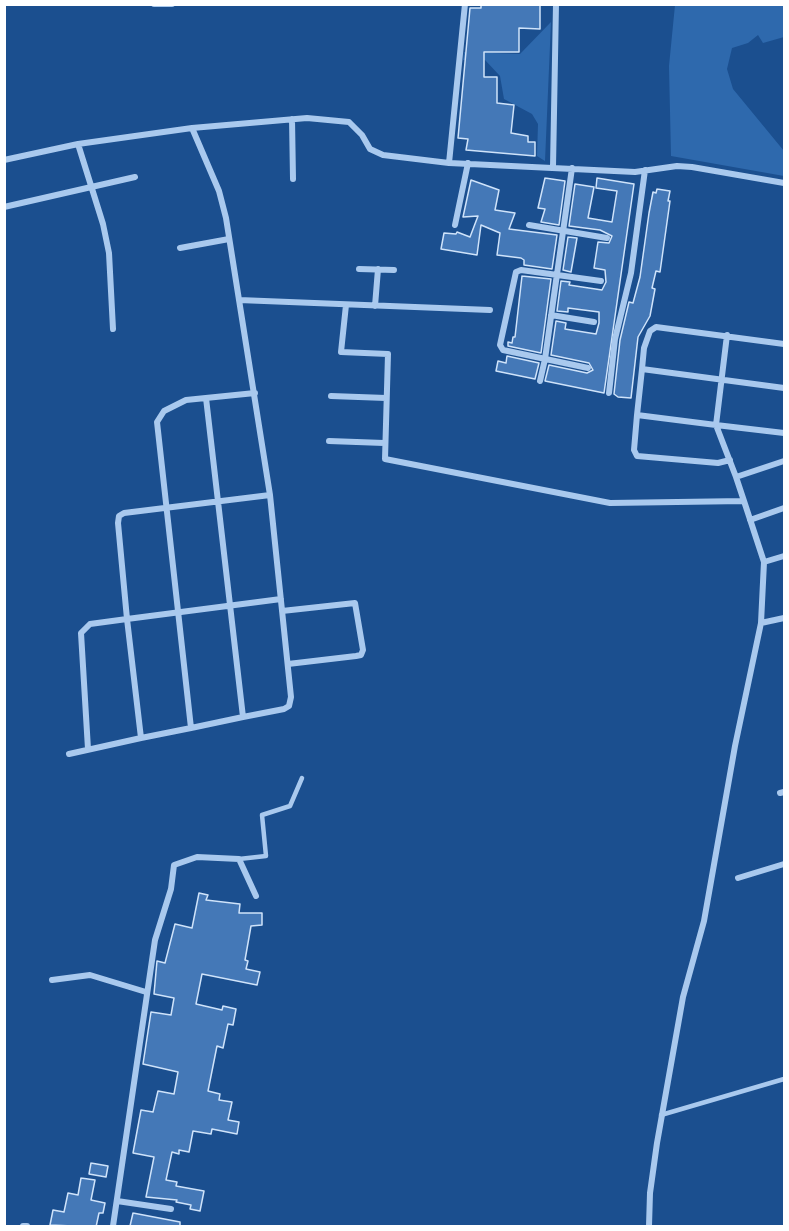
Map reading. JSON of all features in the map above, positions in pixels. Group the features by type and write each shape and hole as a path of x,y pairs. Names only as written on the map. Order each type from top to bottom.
{"street":[{"path":"154,4 172,4"},
{"path":"449,163 465,4"},
{"path":"553,167 556,4"},
{"path":"292,118 293,179"},
{"path":"4,160 78,144 192,128 292,118 349,122 375,152 449,163 645,170 692,167 784,183"},
{"path":"69,754 289,706 291,697 270,495 229,239 219,191 192,128"},
{"path":"78,144 104,224 109,253 113,330"},
{"path":"455,225 468,163"},
{"path":"540,381 572,168"},
{"path":"609,393 615,339 631,273 645,170"},
{"path":"4,207 135,177"},
{"path":"529,225 607,238"},
{"path":"180,248 229,239"},
{"path":"359,269 394,270"},
{"path":"375,306 378,269"},
{"path":"588,368 503,350 500,345 516,272 521,270 601,281"},
{"path":"239,300 490,310"},
{"path":"346,305 341,352 388,354 385,459 610,503 744,501"},
{"path":"551,315 594,322"},
{"path":"730,460 718,463 637,456 634,450 644,348 652,328 727,335 784,344"},
{"path":"649,1227 650,1193 661,1114 683,997 704,921 735,746 761,622 764,562 716,425 727,335"},
{"path":"642,369 784,388"},
{"path":"191,728 157,422 164,411 174,405 206,398 255,393"},
{"path":"331,396 386,398"},
{"path":"206,398 243,717"},
{"path":"637,415 784,434"},
{"path":"329,441 384,443"},
{"path":"736,477 784,460"},
{"path":"141,738 127,619 119,516 124,513 270,495"},
{"path":"750,520 784,508"},
{"path":"764,562 784,556"},
{"path":"88,749 81,633 90,624 280,599"},
{"path":"282,611 355,603 363,650 361,655 356,656 288,664"},
{"path":"761,622 784,618"},
{"path":"113,1227 154,940 171,889 174,865 179,861 197,856 239,859 256,896"},
{"path":"738,878 784,864"},
{"path":"52,980 90,975 146,992"},
{"path":"117,1201 171,1209"}],"lane":[{"path":"239,859 266,856 262,815 280,812 290,806 302,778"},
{"path":"661,1114 784,1079"}],"shaded area":[{"path":"675,5 784,5 784,37 763,43 758,35 748,43 732,48 727,69 733,89 784,151 784,176 671,156 669,66"},
{"path":"551,22 545,161 537,156 538,124 532,114 504,99 500,76 485,60 463,60 464,52 520,54"}],"building":[{"path":"481,4 540,4 540,29 519,28 519,52 484,52 484,77 497,77 497,103 514,105 511,133 528,136 528,142 535,142 535,156 466,150 468,139 458,138 470,8 481,8"},
{"path":"545,178 565,181 559,225 541,222 545,209 538,208"},
{"path":"597,178 634,184 604,393 545,381 549,365 587,373 593,370 589,363 551,355 556,321 566,323 565,329 596,334 599,323 599,312 568,308 568,312 557,311 561,281 570,282 569,285 602,290 606,282 605,270 594,268 598,242 609,243 612,236 600,230 569,226 575,184 594,187 588,218 612,222 617,191 596,188"},
{"path":"471,180 499,190 495,210 515,213 509,229 557,235 552,269 524,265 524,260 521,258 497,255 500,233 481,225 477,255 441,249 444,233 456,234 457,232 470,237 478,216 463,217"},
{"path":"657,189 670,191 660,272 656,271 652,288 655,289 650,316 638,337 631,398 618,397 614,394 620,340 629,302 633,303 640,277 653,192 656,193"},
{"path":"568,237 577,238 571,272 563,270"},
{"path":"522,276 551,279 541,353 508,346 508,342 512,343 515,337"},
{"path":"507,356 539,363 535,379 496,371 498,361 506,363"},
{"path":"199,893 208,895 206,900 240,904 239,913 262,913 262,925 251,926 245,960 248,961 246,969 260,972 257,985 202,974 196,1004 222,1010 223,1006 236,1009 233,1025 228,1024 223,1048 217,1046 208,1091 220,1094 219,1100 232,1102 228,1120 239,1122 237,1134 212,1129 211,1134 193,1131 189,1152 179,1150 179,1154 172,1152 166,1180 177,1182 176,1186 204,1191 200,1211 190,1209 191,1205 176,1202 177,1200 146,1197 154,1157 133,1153 141,1110 153,1112 158,1091 174,1094 178,1072 143,1064 151,1012 171,1015 174,998 154,994 157,961 165,963 175,924 192,928"},
{"path":"91,1163 108,1166 106,1177 89,1174"},
{"path":"81,1178 95,1180 91,1200 105,1203 103,1213 99,1213 96,1227 50,1225 53,1210 64,1212 68,1193 78,1195"},
{"path":"133,1213 180,1222 180,1227 130,1226"}]}
